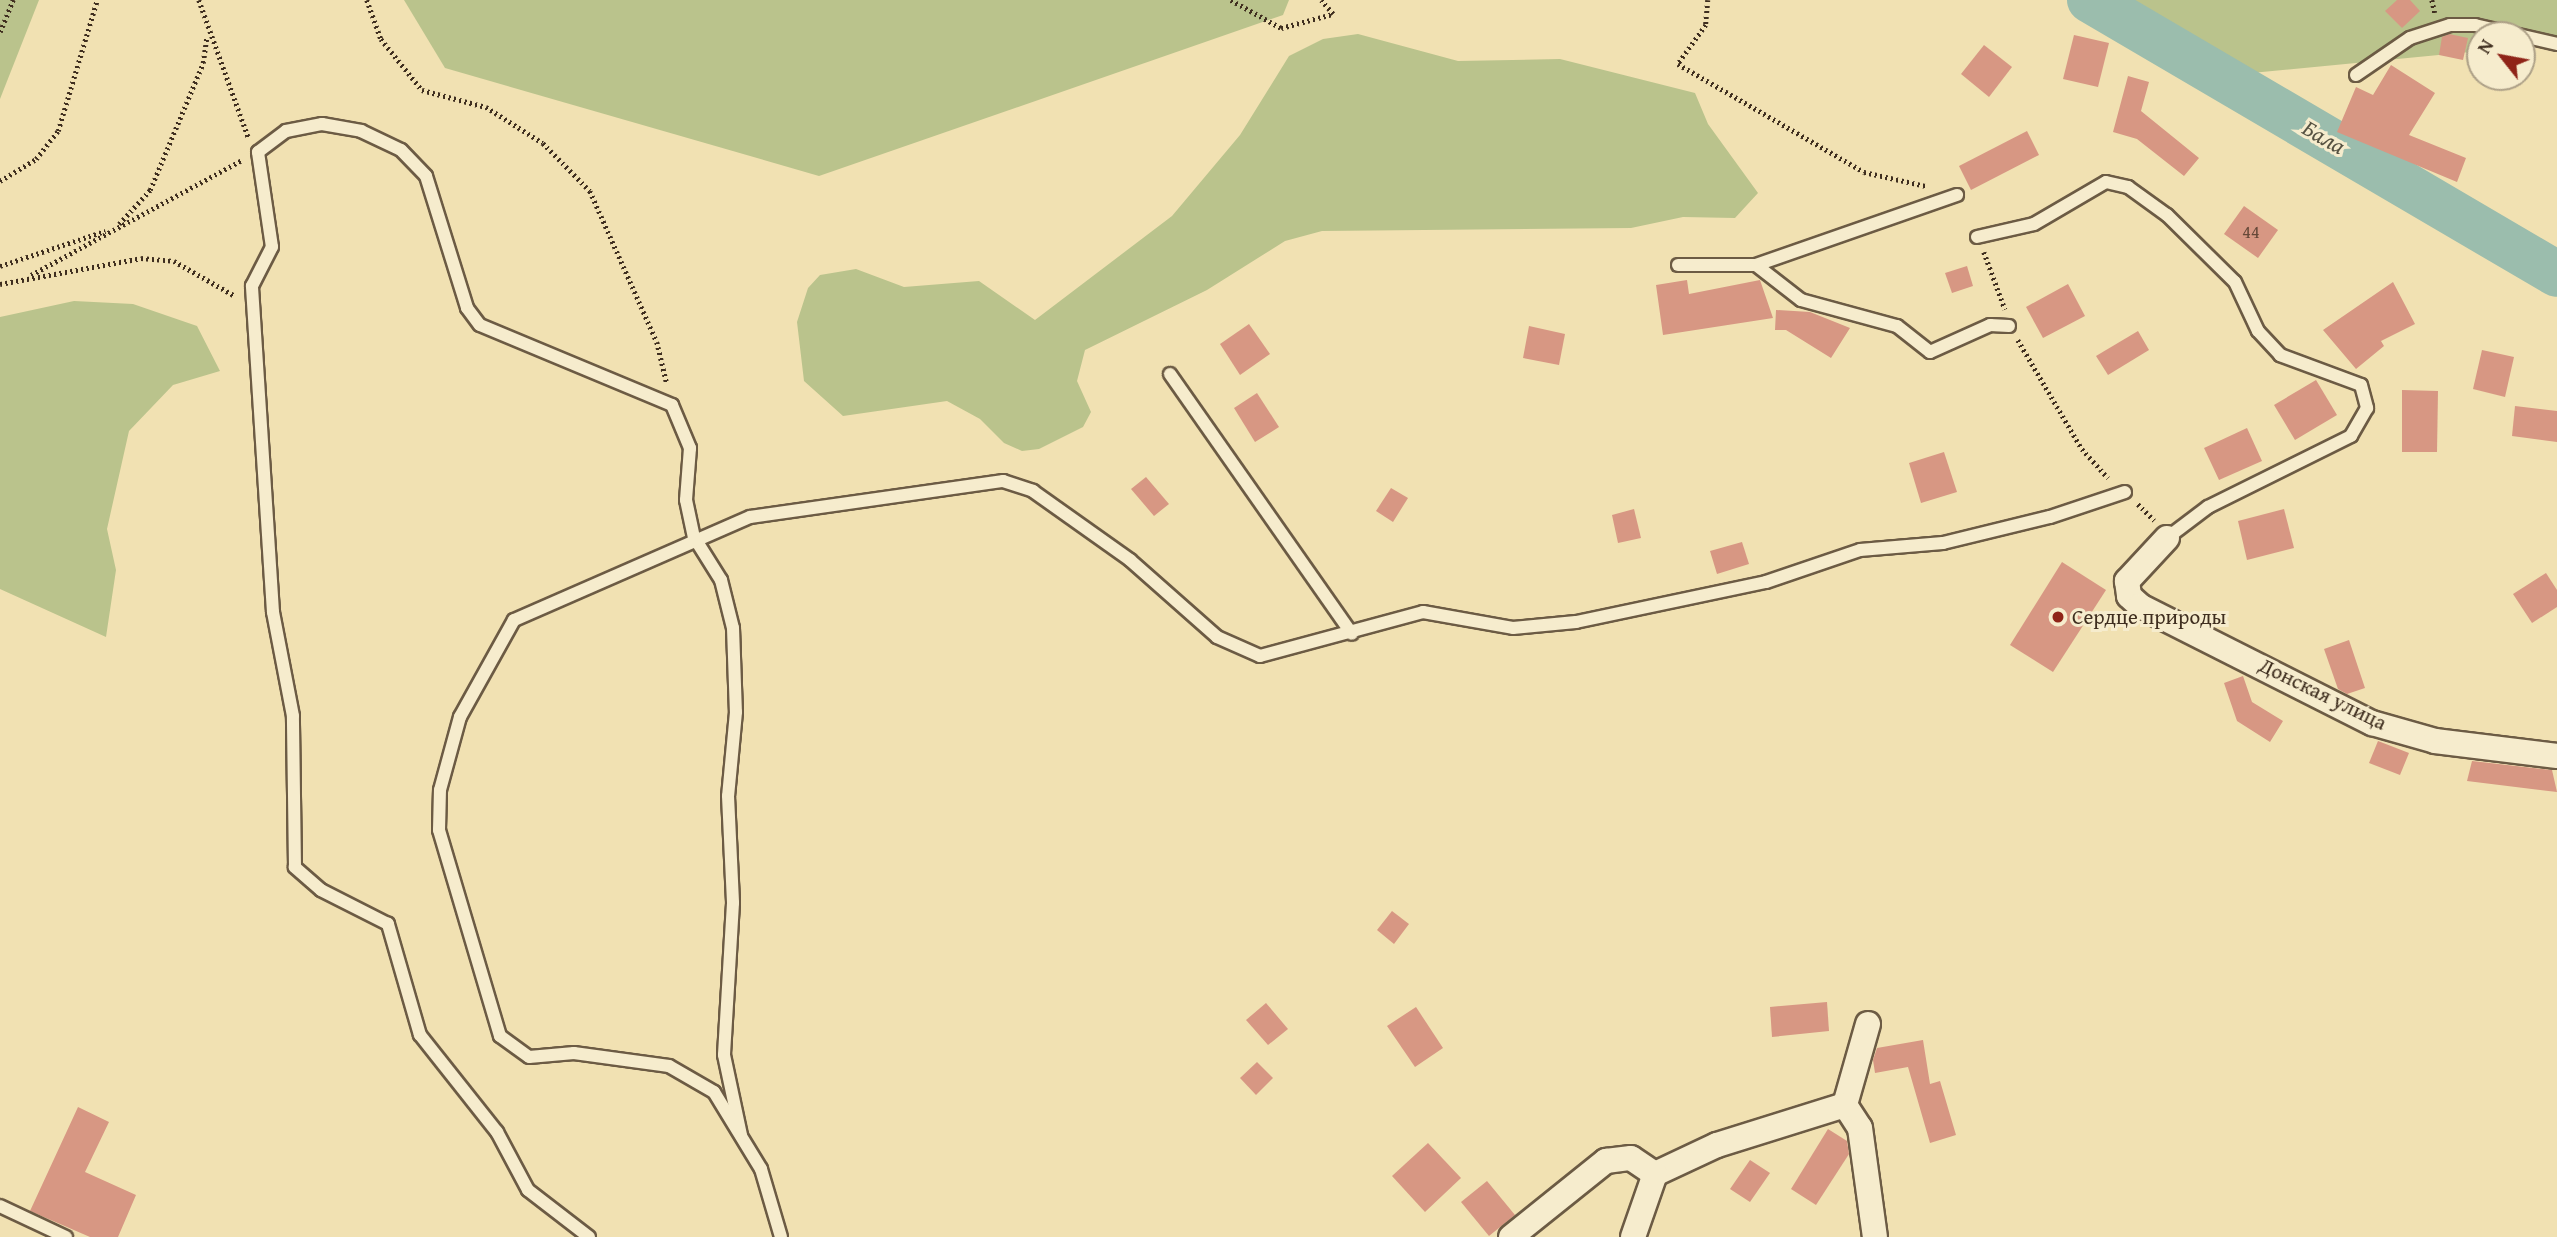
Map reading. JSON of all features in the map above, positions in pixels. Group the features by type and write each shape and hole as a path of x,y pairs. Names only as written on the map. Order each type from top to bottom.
{"street":[{"name":"Донская улица","path":"2167,538 2127,581 2140,606 2372,723 2435,741 2557,756"},
{"path":"1868,1024 1845,1105 1860,1128 1875,1237"},
{"path":"1633,1237 1655,1174 1717,1144 1845,1105"},
{"path":"1511,1237 1606,1161 1631,1158 1655,1174"}],"lane":[{"path":"2356,75 2410,38 2450,25 2475,24 2557,44"},
{"path":"589,1237 528,1190 497,1132 420,1035 387,924 320,890 295,867 293,716 265,525 269,474 257,314 252,286 272,247 258,152 286,131 322,124 361,131 401,150 426,176 467,308 480,326 672,405 690,448 687,500 694,537 721,580 734,645 728,796 733,903 724,1055 743,1144"},
{"path":"1977,237 2034,224 2106,182 2128,187 2167,215 2235,282 2258,331 2280,355 2361,385 2367,408 2351,436 2208,507 2167,538"},
{"path":"1678,265 1756,265 1957,195"},
{"path":"1756,265 1801,300 1897,326 1930,352 1990,325 2009,326"},
{"path":"1170,374 1352,634"},
{"path":"781,1237 761,1169 743,1144 714,1093 669,1066 573,1053 529,1057 500,1036 439,830 445,757 514,620 645,566 694,537 750,517 1003,481 1033,491 1245,652 1260,656 1352,634 1423,612 1513,628 1576,622 1766,582 1860,550 1943,543 2024,524 2125,492"},
{"path":"0,1206 66,1237"}],"path":[{"path":"0,32 13,0"},
{"path":"0,181 36,159 58,131 97,0"},
{"path":"31,275 258,152 239,125 207,35 199,0"},
{"path":"367,0 382,39 422,90 486,107 542,143 590,191 657,342 672,405"},
{"path":"1231,0 1281,28 1333,14 1321,0"},
{"path":"1708,0 1706,25 1678,64 1864,172 1957,195"},
{"path":"0,266 116,227 150,190 203,63 207,35"},
{"path":"1977,237 2009,326 2096,470 2125,492 2167,538"},
{"path":"0,284 31,275 141,258 174,261 203,274 257,314"}],"green space":[{"path":"0,0 39,0 0,99"},
{"path":"404,0 1289,0 1283,15 819,176 445,68"},
{"path":"2134,0 2557,0 2557,44 2536,46 2536,21 2466,21 2466,52 2241,74"},
{"path":"1358,34 1458,61 1560,59 1695,93 1708,124 1758,193 1735,218 1683,217 1631,228 1322,231 1285,241 1207,290 1085,350 1077,381 1091,412 1083,427 1039,449 1022,451 1004,443 980,419 947,401 843,416 804,381 797,322 808,288 820,275 856,269 904,287 979,281 1035,320 1172,216 1240,135 1289,56 1323,39"},
{"path":"74,301 133,304 197,326 220,371 173,385 129,431 107,529 116,570 106,637 0,589 0,317"}],"building":[{"path":"2397,0 2410,0 2420,11 2402,28 2385,11"},
{"path":"2449,34 2466,38 2463,60 2439,55 2442,37"},
{"path":"2074,35 2109,43 2098,87 2063,79"},
{"path":"1984,45 2012,67 1989,97 1961,74"},
{"path":"2391,65 2435,93 2409,135 2466,158 2457,182 2337,132 2356,87 2373,95"},
{"path":"2128,76 2149,82 2141,111 2199,158 2184,176 2137,139 2113,132"},
{"path":"2027,131 2039,155 1971,190 1959,166"},
{"path":"2244,206 2278,230 2258,258 2224,234"},
{"path":"1967,266 1973,286 1952,293 1945,273"},
{"path":"1687,280 1689,294 1760,280 1773,318 1663,335 1656,285"},
{"path":"2393,282 2415,324 2381,341 2384,346 2356,369 2323,330"},
{"path":"2068,284 2085,316 2043,338 2026,307"},
{"path":"1776,310 1810,312 1850,328 1831,358 1786,330 1775,330"},
{"path":"1249,324 1270,354 1240,375 1220,344"},
{"path":"1529,326 1565,334 1559,365 1523,358"},
{"path":"2138,331 2149,350 2108,375 2096,356"},
{"path":"2482,350 2514,357 2505,397 2473,389"},
{"path":"2316,380 2337,415 2295,440 2274,405"},
{"path":"2402,390 2438,391 2437,452 2402,452"},
{"path":"1257,393 1279,427 1255,442 1234,408"},
{"path":"2515,406 2557,411 2557,442 2512,436"},
{"path":"2247,428 2262,461 2219,480 2204,448"},
{"path":"1944,452 1957,492 1921,503 1909,463"},
{"path":"1146,477 1169,504 1154,516 1131,489"},
{"path":"1391,488 1408,498 1393,522 1376,511"},
{"path":"1634,509 1641,538 1618,543 1612,515"},
{"path":"2284,509 2294,548 2247,560 2238,521"},
{"path":"1742,542 1749,564 1717,574 1710,551"},
{"name":"Сердце природы","path":"2062,562 2106,590 2053,672 2010,645"},
{"path":"2546,573 2557,590 2557,607 2532,623 2513,594"},
{"path":"2349,640 2365,688 2347,694 2338,689 2324,649"},
{"path":"2243,676 2252,702 2283,721 2270,742 2237,721 2224,683"},
{"path":"2378,741 2409,753 2400,775 2369,763"},
{"path":"2472,761 2552,770 2557,792 2467,781"},
{"path":"1392,911 1409,924 1394,944 1377,930"},
{"path":"1827,1002 1829,1031 1772,1037 1770,1007"},
{"path":"1266,1003 1288,1029 1268,1045 1246,1020"},
{"path":"1416,1007 1443,1048 1415,1067 1387,1026"},
{"path":"1923,1040 1930,1084 1940,1081 1956,1135 1930,1143 1908,1067 1875,1073 1873,1060 1877,1048"},
{"path":"1257,1062 1273,1078 1256,1095 1240,1078"},
{"path":"78,1107 109,1122 85,1172 136,1195 118,1237 90,1237 30,1211"},
{"path":"1828,1129 1847,1141 1849,1154 1816,1205 1791,1189"},
{"path":"1428,1143 1461,1178 1425,1212 1392,1176"},
{"path":"1750,1160 1770,1173 1750,1202 1730,1189"},
{"path":"1487,1181 1515,1215 1489,1236 1461,1202"}],"waterway":[{"name":"Бала","path":"2090,0 2557,274"}],"place":[{"name":"Сердце природы","path":"2058,617"}]}
